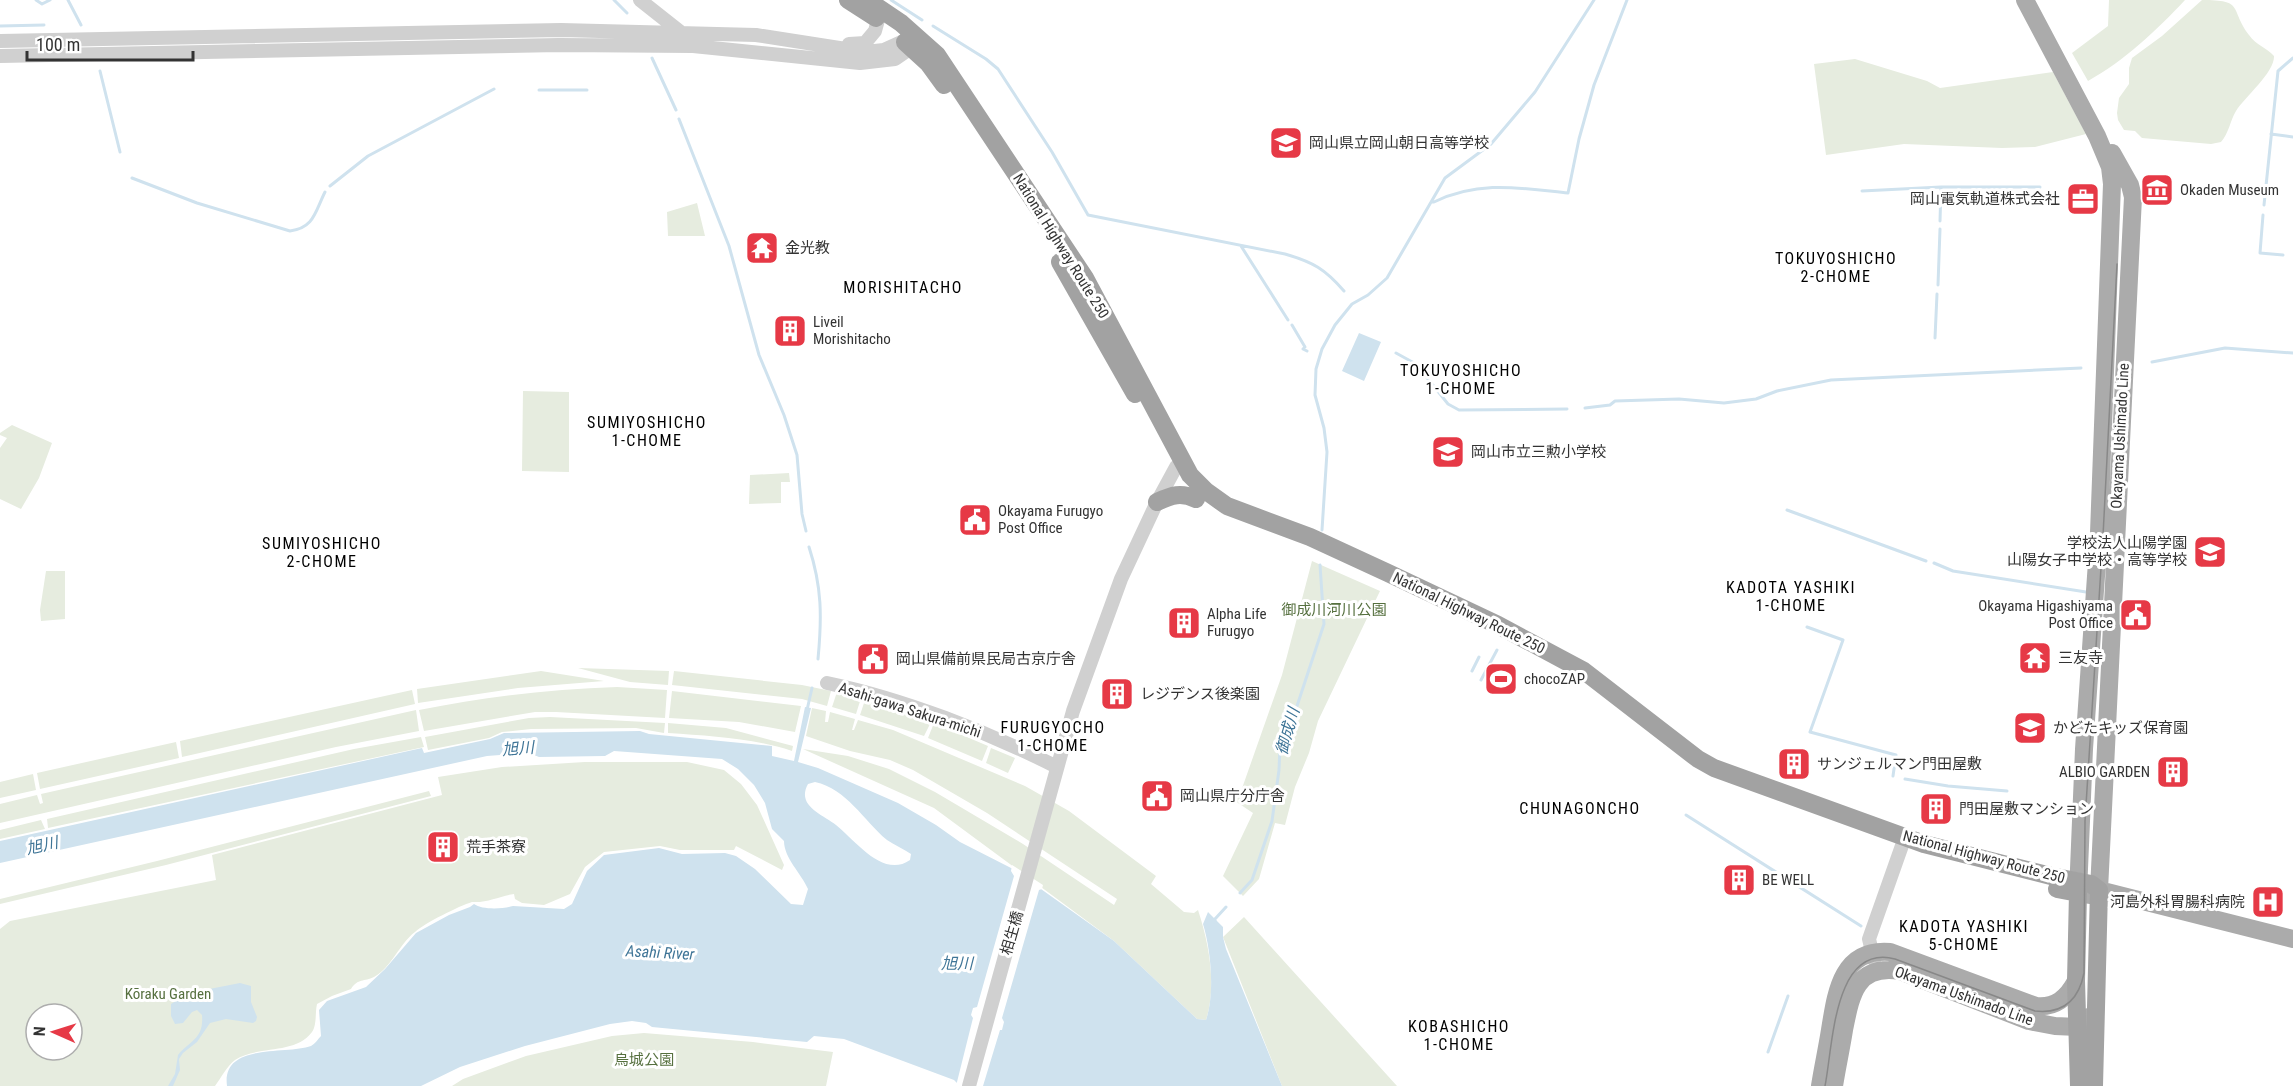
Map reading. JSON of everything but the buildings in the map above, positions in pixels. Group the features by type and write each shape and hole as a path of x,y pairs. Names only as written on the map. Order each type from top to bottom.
{"highway":[{"name":"National Highway Route 250","path":"848,0 912,43"},
{"name":"National Highway Route 250","path":"867,0 901,23 912,43 957,102 1046,239 1180,465 1206,491 1227,506 1310,537 1498,625 1584,671 1698,759 1714,768 1904,842"},
{"name":"National Highway Route 250","path":"1180,465 1184,485 1196,499 1223,514 1388,584 1549,665 1578,681 1696,770 1713,780 1904,842 1924,844 2078,887 2091,884 2099,890 2086,1003 2094,1086"},
{"path":"1157,502 1175,495 1186,494 1196,499"},
{"name":"National Highway Route 250","path":"2078,887 2076,981 2086,1003"},
{"path":"2078,1027 2079,1086"}],"main road":[{"name":"Okayama Ushimado Line","path":"2025,0 2097,136 2110,167 2113,200 2098,536 2084,749 2078,887"},
{"name":"Okayama Ushimado Line","path":"2097,136 2111,153 2126,178 2133,197 2099,890"},
{"path":"2099,890 2293,939"},
{"name":"Okayama Ushimado Line","path":"1871,952 1890,952 2040,1007 2055,1005 2070,992 2076,981"},
{"path":"1820,1086 1840,982 1856,960 1871,952"},
{"name":"Okayama Ushimado Line","path":"1834,1086 1852,992 1865,977 1878,970 1900,971 2030,1021 2055,1026 2078,1027"},
{"path":"2055,1005 2086,1003 2087,1019 2078,1027"}],"street":[{"path":"640,0 683,33 693,46"},
{"path":"820,45 865,43 875,31 879,20"},
{"path":"0,41 561,30 756,35 875,52 912,43"},
{"path":"0,56 559,45 693,46 860,63 895,59 912,43"},
{"name":"相生橋","path":"969,1086 1073,711 1121,579 1157,502 1180,465"},
{"name":"Asahi-gawa Sakura-michi","path":"827,683 864,692 948,720 1056,774"},
{"path":"1878,970 1869,939 1904,842"}],"green space":[{"path":"2109,0 2185,0 2140,44 2088,81 2072,53 2108,26"},
{"path":"2202,0 2216,0 2234,7 2252,38 2274,56 2270,69 2240,105 2221,142 2211,144 2142,138 2135,131 2124,130 2117,113 2119,98 2129,84 2129,68 2132,58 2162,36"},
{"path":"1855,59 1927,81 1940,88 2053,72 2086,134 2035,147 1904,144 1826,155 1814,64"},
{"path":"697,203 705,236 668,236 667,212"},
{"path":"523,391 569,392 569,472 522,471"},
{"path":"12,425 52,443 39,478 21,509 0,499 0,448 7,438 0,433"},
{"path":"789,473 790,482 781,482 781,503 749,504 750,475"},
{"name":"御成川河川公園","path":"1312,561 1380,591 1318,721 1309,753 1295,787 1285,825 1275,823 1259,879 1243,896 1223,876 1253,813 1235,801 1240,794 1282,675"},
{"path":"46,571 65,571 65,619 41,621 40,610"},
{"path":"578,668 669,671 668,685 630,682"},
{"path":"541,671 604,681 518,688 418,703 417,689"},
{"path":"674,671 802,685 831,691 827,706 802,699 672,685"},
{"path":"617,687 667,690 665,718 535,712 424,731 419,710 518,694"},
{"path":"412,690 415,704 182,757 180,741"},
{"path":"672,691 801,706 795,732 739,722 669,718"},
{"path":"837,692 861,698 856,714 832,707"},
{"path":"865,700 931,722 924,736 860,715"},
{"path":"812,708 826,711 825,722 828,722 830,712 855,719 852,730 858,720 893,730 1025,786 1069,811 1156,876 1151,884 1184,912 1194,913 1198,910 1210,965 1211,993 1206,1020 1197,1019 1114,941 934,808 803,749 848,756 889,769 935,792 1023,844 1114,905 1117,899 987,813 913,770 890,760 850,751 806,736"},
{"path":"416,710 419,731 336,747 0,823 0,804 37,795 40,804 43,803 41,794"},
{"path":"529,718 665,723 664,733 636,728 531,729 502,732 489,738 428,750 425,737"},
{"path":"668,723 726,728 793,746 792,751 747,740 668,733"},
{"path":"934,723 988,746 982,761 928,738"},
{"path":"421,737 424,747 48,828 47,819 354,749"},
{"path":"176,742 179,758 40,789 37,773"},
{"path":"991,748 1015,758 1008,773 986,763"},
{"name":"Kōraku Garden","path":"585,762 687,762 724,770 741,784 757,805 784,865 782,870 736,846 734,850 680,850 660,846 604,852 585,867 570,894 544,905 522,903 515,899 514,894 472,902 426,924 409,937 380,973 317,1004 314,1029 305,1039 286,1047 244,1055 235,1060 215,1086 0,1086 0,929 10,921 216,880 212,855 442,795 438,777 502,767"},
{"path":"33,774 36,790 0,798 0,782"},
{"path":"429,791 431,796 166,865 0,904 0,899"},
{"path":"41,820 45,829 0,839 0,830"},
{"path":"1244,917 1397,1086 1282,1086 1223,937"},
{"name":"烏城公園","path":"644,1033 753,1042 833,1052 826,1086 452,1086 463,1079 526,1056 612,1036"}],"water":[{"path":"1359,333 1381,342 1364,381 1342,371"},
{"name":"旭川","path":"805,707 811,708 798,762 818,768 898,803 960,842 1013,869 1114,941 1197,1019 1206,1020 1209,1009 1211,972 1203,924 1208,912 1223,927 1226,949 1282,1086 960,1086 954,1080 844,1039 814,1036 807,1042 652,1027 646,1023 632,1021 610,1024 525,1046 460,1067 421,1086 227,1086 228,1072 234,1062 245,1056 314,1044 321,1036 319,1010 327,1001 366,987 416,933 474,904 493,908 513,906 564,909 572,904 587,871 604,855 659,848 682,854 725,853 736,856 755,869 791,904 803,905 808,889 787,853 784,841 772,829 765,803 754,785 738,769 722,759 614,751 605,756 539,757 529,753 487,756 0,863 0,841 422,748 424,753 490,739 504,733 640,731 649,734 772,746 772,756 794,761","holes":["815,782 846,798 887,840 911,854 910,860 900,865 890,865 880,861 861,848 836,825 812,809 805,798 808,784"]},
{"path":"240,983 251,986 251,1002 257,1017 256,1021 253,1023 226,1019 210,1023 197,1042 179,1059 180,1070 173,1086 168,1086 175,1074 178,1055 198,1034 202,1023 202,1015 197,1010 192,1012 183,1023 175,1024 171,1016 171,1004 189,993"}],"pier":[{"path":"1012,865 1043,885 1042,889 1039,890 1002,1018 1004,1022 1002,1030 1000,1030 983,1086 956,1086 973,1018 971,1015 973,1008 977,1007 1014,876 1011,871"}],"waterway":[{"path":"36,0 42,4 50,0"},
{"path":"68,0 81,25"},
{"path":"614,0 627,13"},
{"path":"891,0 922,20"},
{"path":"1322,530 1327,452 1324,428 1315,395 1316,369 1322,349 1335,325 1352,304 1368,295 1387,278 1445,178 1491,144 1535,92 1594,0"},
{"path":"1431,202 1484,188 1500,187 1568,193 1579,139 1594,85 1627,0"},
{"path":"0,26 44,25"},
{"path":"933,26 998,69 1052,152 1088,215 1285,254 1318,267 1344,291"},
{"path":"652,58 676,110"},
{"path":"2264,205 2278,71 2293,58"},
{"path":"100,71 120,152"},
{"path":"330,186 368,156 494,89"},
{"path":"539,90 587,90"},
{"path":"679,119 729,246 759,355 784,415 797,455 802,514 806,531"},
{"path":"2271,134 2293,137"},
{"path":"132,178 197,203 290,231 309,223 325,192"},
{"path":"1941,187 2040,187"},
{"path":"1862,191 1941,187 1940,221"},
{"path":"2263,215 2260,253 2283,255"},
{"path":"1938,285 1940,229"},
{"path":"1241,246 1288,320"},
{"path":"1935,338 1937,294"},
{"path":"1292,325 1305,347 1303,349 1307,351"},
{"path":"2152,362 2225,348 2293,353"},
{"path":"1396,353 1416,364 1448,404 1459,410 1567,409"},
{"path":"1585,408 1610,405 1615,401 1679,399 1724,403 1756,399 1777,391 1831,380 2081,368"},
{"path":"1787,510 1926,561"},
{"path":"809,547 820,602 818,659"},
{"path":"1934,563 1953,571 2086,592"},
{"name":"御成川","path":"1240,893 1252,880 1272,821 1280,746 1297,706 1324,624 1320,565"},
{"path":"1807,627 1843,640 1810,732 1896,755 1893,776"},
{"path":"1481,680 1497,650"},
{"path":"1472,671 1479,657"},
{"path":"807,710 812,688"},
{"path":"1905,779 1948,786 2007,791"},
{"path":"1686,815 1861,926"},
{"path":"1215,922 1226,907"},
{"path":"1768,1052 1788,996"}],"tram line":[{"path":"1825,1086 1834,1024 1840,1002 1848,982 1859,967 1875,958 1895,959 2035,1011 2054,1010 2069,1003 2082,982 2084,973 2085,821 2117,264"}],"place":[{"name":"岡山県立岡山朝日高等学校","path":"1286,143"},
{"name":"Okaden Museum","path":"2157,190"},
{"name":"岡山電気軌道株式会社","path":"2083,199"},
{"name":"金光教","path":"762,248"},
{"name":"Liveil Morishitacho","path":"790,331"},
{"name":"岡山市立三勲小学校","path":"1448,452"},
{"name":"Okayama Furugyo Post Office","path":"975,520"},
{"name":"学校法人山陽学園 山陽女子中学校・高等学校","path":"2210,552"},
{"name":"Okayama Higashiyama Post Office","path":"2136,615"},
{"name":"Alpha Life Furugyo","path":"1184,623"},
{"name":"三友寺","path":"2035,658"},
{"name":"岡山県備前県民局古京庁舎","path":"873,659"},
{"name":"chocoZAP","path":"1501,679"},
{"name":"レジデンス後楽園","path":"1117,694"},
{"name":"かどたキッズ保育園","path":"2030,728"},
{"name":"サンジェルマン門田屋敷","path":"1794,764"},
{"name":"ALBIO GARDEN","path":"2173,772"},
{"name":"岡山県庁分庁舎","path":"1157,796"},
{"name":"門田屋敷マンション","path":"1936,809"},
{"name":"荒手茶寮","path":"443,847"},
{"name":"BE WELL","path":"1739,880"},
{"name":"河島外科胃腸科病院","path":"2268,902"}],"district":[{"name":"TOKUYOSHICHO 2-CHOME","path":"1836,267"},
{"name":"MORISHITACHO","path":"903,287"},
{"name":"TOKUYOSHICHO 1-CHOME","path":"1461,379"},
{"name":"SUMIYOSHICHO 1-CHOME","path":"647,431"},
{"name":"SUMIYOSHICHO 2-CHOME","path":"322,552"},
{"name":"KADOTA YASHIKI 1-CHOME","path":"1791,596"},
{"name":"FURUGYOCHO 1-CHOME","path":"1053,736"},
{"name":"CHUNAGONCHO","path":"1580,808"},
{"name":"KADOTA YASHIKI 5-CHOME","path":"1964,935"},
{"name":"KOBASHICHO 1-CHOME","path":"1459,1035"}],"water label":[{"name":"Asahi River","path":"660,952"}]}
